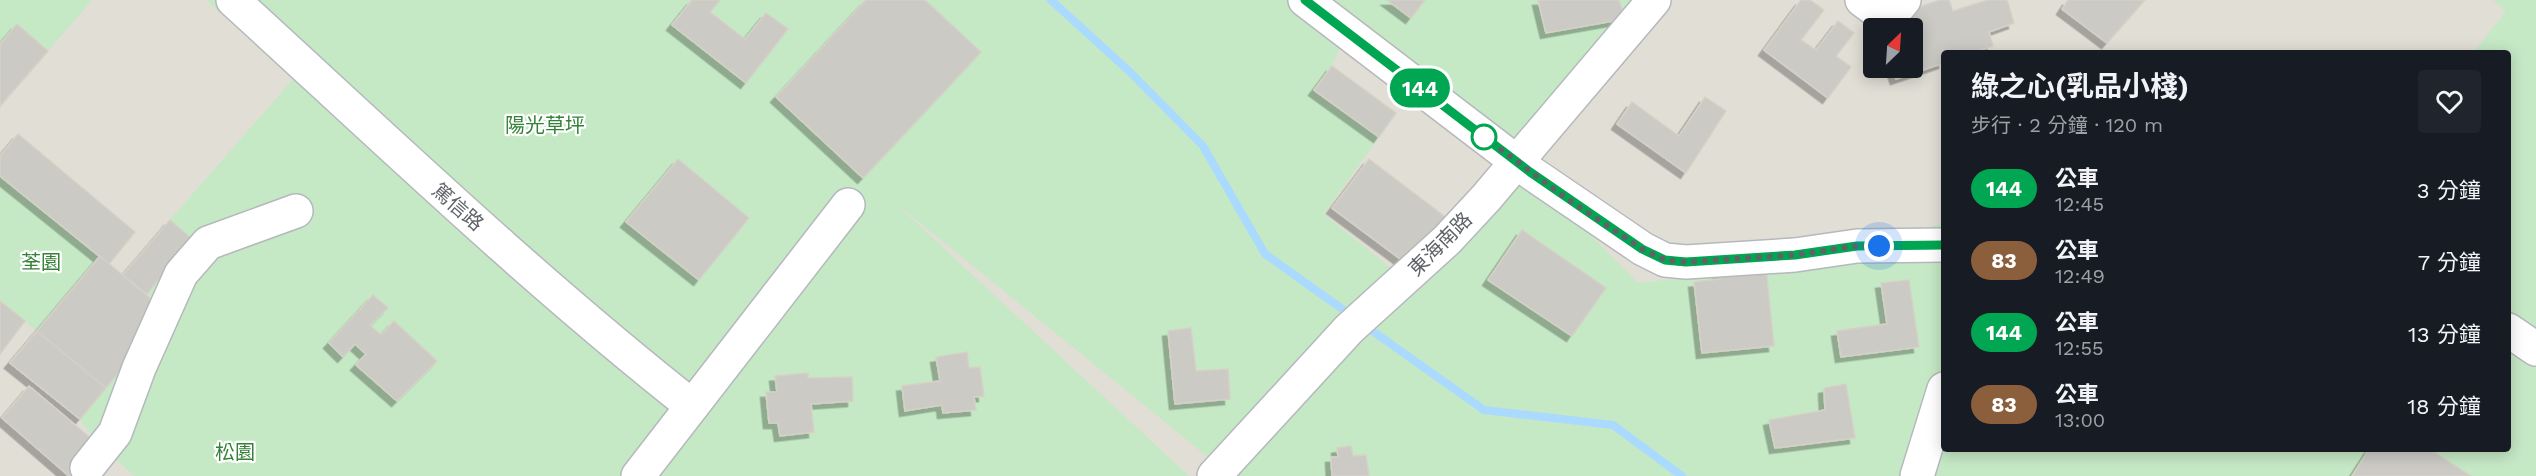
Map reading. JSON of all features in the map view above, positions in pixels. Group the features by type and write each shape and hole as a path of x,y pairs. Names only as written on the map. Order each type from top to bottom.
{"street":[{"name":"篤信路","path":"233,0 396,152 535,276 692,406"},
{"path":"1305,0 1517,162 1642,249 1665,260 1686,262 1795,255 1857,246 1941,245"},
{"name":"東海南路","path":"1214,476 1349,329 1447,240 1517,162 1654,0"},
{"path":"1862,0 1888,19 1904,0"},
{"path":"638,476 848,205"},
{"path":"87,468 116,433 139,368 181,274 208,243 296,211"},
{"path":"2511,332 2536,349"},
{"path":"1917,476 1941,399"}],"shaded area":[{"path":"0,0 2536,0 2536,476 0,476"}],"green space":[{"path":"0,0 10,0 6,6 11,0 92,0 48,51 17,24 0,44"},
{"path":"206,0 1387,0 1411,18 1425,0 1643,0 1518,162 1638,283 1777,268 1941,224 1941,452 2511,452 2511,50 2476,50 2506,11 2493,0 2536,0 2536,476 1214,476 1213,461 893,201 1189,476 135,476 99,445 80,420 168,313 147,294 192,239 170,220 294,78","holes":["1348,29 1517,162 1404,279 1324,214 1379,137 1314,90 1332,66"]},
{"name":"荃園","path":"0,176 100,256 37,331 0,301"}],"building":[{"path":"692,0 720,0 710,12 745,39 766,13 788,29 746,83 672,25"},
{"path":"866,0 925,0 981,52 863,178 776,97"},
{"path":"1387,0 1425,0 1411,18"},
{"path":"1538,0 1619,0 1625,19 1546,33"},
{"path":"1801,0 1810,0 1824,10 1801,40 1816,50 1838,21 1854,33 1836,56 1851,67 1828,98 1764,50"},
{"path":"1940,0 1949,0 1953,11 1988,0 2007,0 2014,23 1989,32 1993,46 1981,50 1941,50 1941,64 1923,70 1923,18 1900,18 1899,14"},
{"path":"2068,0 2145,0 2107,43 2062,9"},
{"path":"17,24 48,51 0,106 0,44"},
{"path":"1332,66 1396,113 1379,137 1314,90"},
{"path":"1705,97 1726,111 1686,173 1617,124 1632,102 1679,136"},
{"path":"18,134 135,232 109,264 0,176 0,156"},
{"path":"678,159 749,218 699,280 626,222"},
{"path":"1369,159 1448,219 1411,267 1332,208"},
{"path":"170,220 192,239 147,294 123,275"},
{"path":"1522,230 1606,288 1572,336 1488,280"},
{"path":"100,256 168,313 80,419 10,363"},
{"path":"1766,267 1774,346 1702,353 1694,282 1720,279 1719,272"},
{"path":"1909,280 1919,347 1841,357 1837,331 1887,324 1881,283"},
{"path":"373,295 388,308 370,325 381,335 394,321 437,361 397,401 356,365 366,354 355,344 343,357 329,343"},
{"path":"0,301 25,321 0,354"},
{"path":"1191,328 1196,371 1228,369 1230,399 1175,404 1168,331"},
{"path":"37,331 106,388 80,419 10,363"},
{"path":"967,352 969,368 980,367 984,396 974,397 976,410 943,413 942,405 905,411 902,386 940,381 936,357"},
{"path":"808,373 808,378 852,377 853,401 811,404 814,432 780,436 778,423 769,423 766,392 777,392 775,376"},
{"path":"1846,384 1855,438 1775,448 1769,420 1825,410 1824,388"},
{"path":"29,386 99,445 72,476 69,476 2,418"},
{"path":"1351,446 1353,456 1366,455 1369,476 1332,476 1331,457 1338,457 1337,448"},
{"path":"2367,452 2434,452 2471,476 2352,476"}],"waterway":[{"path":"1051,0 1130,72 1203,146 1265,254 1352,316"},
{"path":"1364,325 1484,410 1613,425 1682,476"}],"bus line":[{"name":"144","path":"1305,0 1566,198 1642,249 1665,260 1686,262 1795,255 1857,246 1941,245"}],"route":[{"path":"1484,137 1566,198 1642,249 1665,260 1686,262 1795,255 1857,246 1879,246"}],"park label":[{"name":"陽光草坪","path":"545,125"},
{"name":"松園","path":"235,452"}]}
